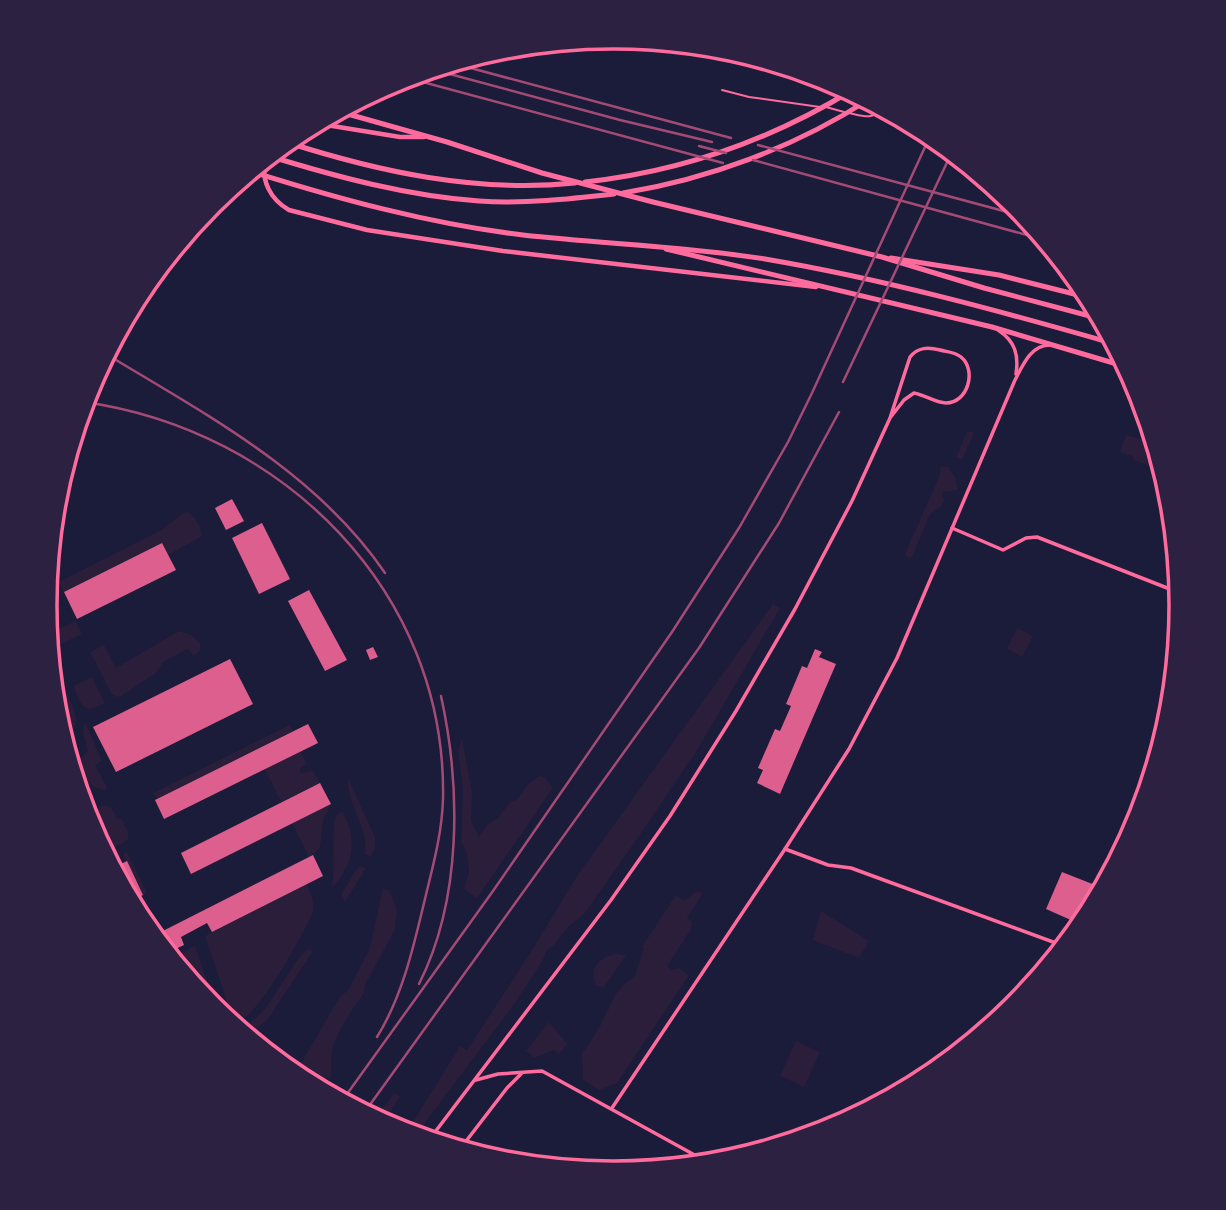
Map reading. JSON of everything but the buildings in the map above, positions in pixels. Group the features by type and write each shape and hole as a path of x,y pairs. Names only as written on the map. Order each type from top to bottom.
{"main road":[{"path":"300,146 396,172 475,185 546,186 622,178 711,156 788,126 840,97"},
{"path":"280,160 393,190 479,201 551,201 627,192 716,171 794,142 858,106"},
{"path":"350,115 555,177 882,257 1088,315"},
{"path":"261,175 333,197 440,221 520,234 763,259 836,273 1102,341"},
{"path":"659,247 992,327 1114,364"},
{"path":"882,257 999,275 1073,294"}],"street":[{"path":"331,126 400,137 430,137"},
{"path":"264,173 268,188 289,211 367,230 555,258 836,290"},
{"path":"992,327 1004,334 1015,348 1015,380"},
{"path":"612,1108 849,749 913,622 1015,380 1032,352 1042,345 1053,345"},
{"path":"436,1131 611,900 670,816 781,634 821,562 890,418 910,357 915,351 930,348 954,353 964,359 969,368 970,379 964,395 957,401 947,403 914,393 904,400 890,418"},
{"path":"952,528 1003,550 1026,538 1037,537 1169,589"},
{"path":"785,849 828,865 851,867 1054,942"},
{"path":"474,1081 498,1074 542,1071 694,1155"},
{"path":"466,1141 507,1088 523,1072"}],"lane":[{"path":"722,90 749,97 872,117 876,115"}],"shaded area":[{"path":"967,432 974,433 962,460 956,457"},
{"path":"1126,435 1143,440 1151,466 1133,460 1134,457 1120,452"},
{"path":"941,467 948,467 955,477 958,490 942,492 944,501 941,507 930,514 913,555 907,557 905,554"},
{"path":"187,512 198,523 201,537 168,555 162,543 64,592 59,582 163,529"},
{"path":"773,604 780,608 699,747 585,913 546,951 518,999 422,1127 412,1123 460,1046 467,1050 577,876"},
{"path":"75,621 82,634 58,645 58,629"},
{"path":"1017,628 1033,636 1022,657 1007,649"},
{"path":"179,631 191,635 200,643 200,651 194,655 187,649 163,662 157,672 121,696 112,694 90,652 104,645 116,668"},
{"path":"92,677 105,703 87,709 81,704 73,686"},
{"path":"65,693 76,717 72,731"},
{"path":"85,722 102,761 95,765 107,787 105,790 95,787 85,778 79,759 88,751 83,734"},
{"path":"290,725 293,731 157,799 153,793"},
{"path":"462,738 472,792 471,821 479,837 487,825 498,818 510,802 517,800 528,784 539,776 545,777 553,788 477,898 464,889 469,872 467,854 461,842 463,790 458,751"},
{"path":"301,751 306,764 300,768 301,773 312,771 320,783 281,802 265,769"},
{"path":"348,778 375,837 375,848 370,857 365,854 364,834 350,797"},
{"path":"331,804 323,820 320,848 309,857 292,823"},
{"path":"102,805 111,807 117,818 122,819 128,832 128,840 113,848 96,809"},
{"path":"342,812 351,831 351,851 345,870 332,888 334,824 336,815"},
{"path":"127,852 147,893 143,895 123,854"},
{"path":"357,868 366,868 345,902 341,895"},
{"path":"306,884 310,892 312,915 268,991 242,1019 229,1006 205,936"},
{"path":"383,888 389,891 397,910 395,929 365,985 364,993 337,1036 332,1051 330,1079 325,1081 300,1064 341,995 348,991 370,948"},
{"path":"697,891 703,893 687,918 692,922 691,929 667,966 672,970 679,968 689,975 617,1083 599,1090 583,1080 582,1054 616,994 635,976 644,948 642,947 676,895 684,901"},
{"path":"821,911 869,941 859,958 813,940"},
{"path":"195,946 209,986 182,955 182,952"},
{"path":"306,950 313,951 268,1019 255,1030 248,1025 265,1009"},
{"path":"615,954 626,955 604,987 596,986 596,965"},
{"path":"549,1022 567,1044 559,1054 554,1050 534,1058 526,1051"},
{"path":"796,1041 820,1052 804,1087 780,1076"},
{"path":"394,1093 400,1096 389,1114 381,1110"}],"railway":[{"path":"470,68 731,138"},
{"path":"450,74 712,142"},
{"path":"424,82 723,163"},
{"path":"758,145 1005,211"},
{"path":"699,146 726,153"},
{"path":"347,1094 493,891 672,632 739,528 788,442 812,393 926,146"},
{"path":"753,160 1029,236"},
{"path":"843,382 948,161"},
{"path":"114,359 221,424 293,476 327,505 358,537 385,573"},
{"path":"95,404 157,419 225,447 286,485 340,533 384,590 417,654 437,724 443,799 441,826 411,955 393,1006 377,1037"},
{"path":"370,1105 699,648 779,523 839,412"},
{"path":"419,984 433,951 443,916 454,842 452,767 441,696"}]}
